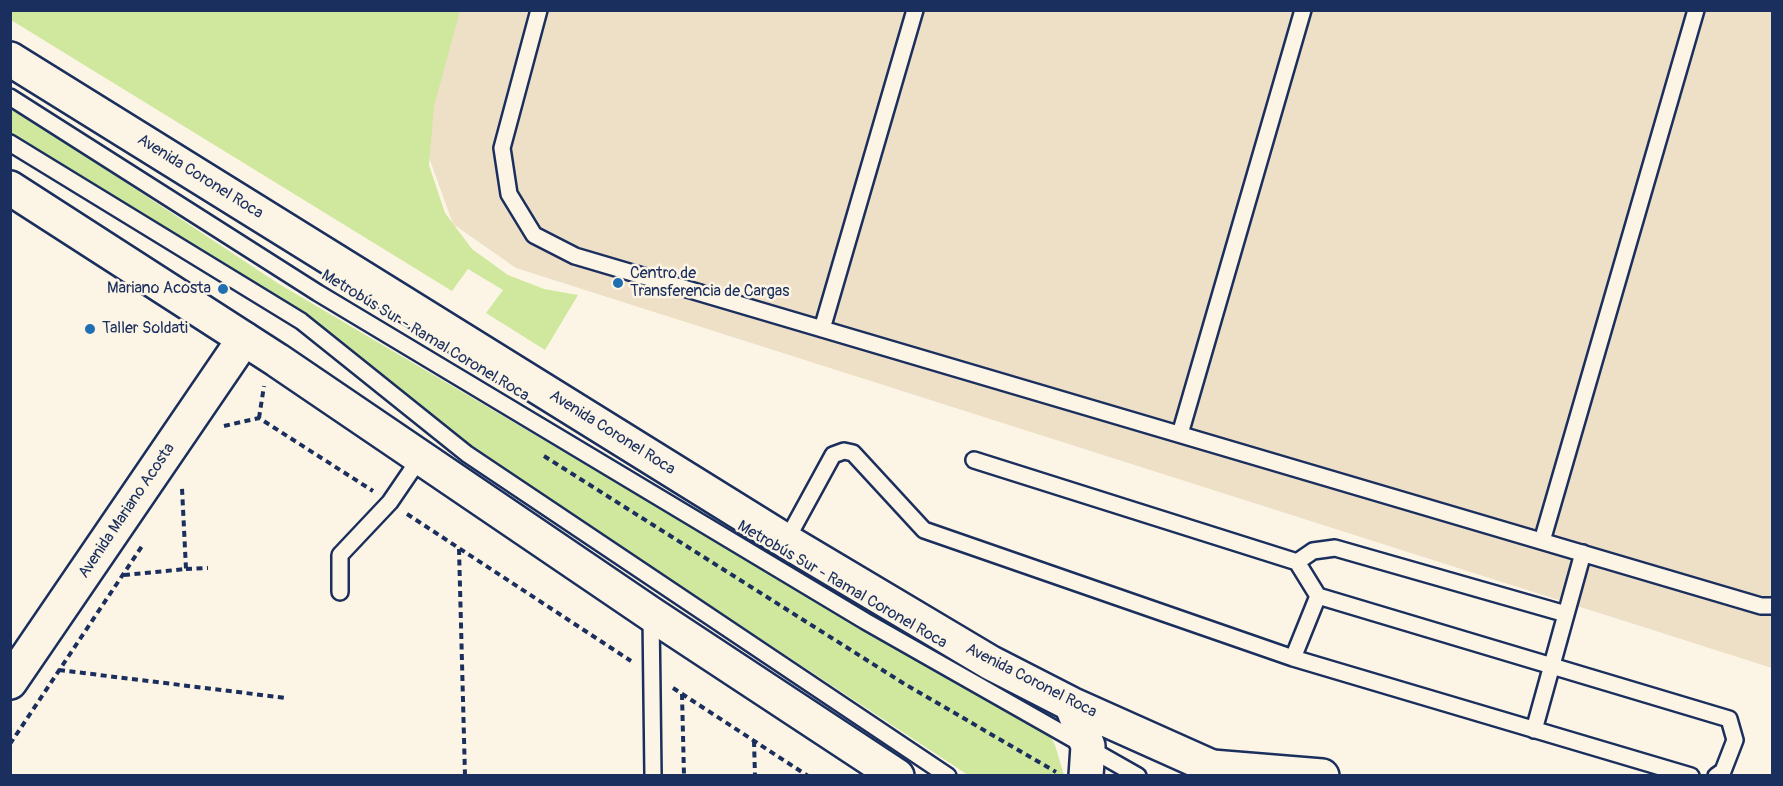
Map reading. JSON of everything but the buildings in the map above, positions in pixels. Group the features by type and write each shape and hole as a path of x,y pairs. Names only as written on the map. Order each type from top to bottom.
{"main road":[{"name":"Avenida Coronel Roca","path":"10,59 786,541 991,663 1071,704 1222,771 1322,776"},
{"path":"10,188 244,339 651,614 897,776"},
{"name":"Avenida Mariano Acosta","path":"10,682 244,339"},
{"path":"1071,704 1087,761"}],"lane":[{"path":"539,10 502,148 509,194 534,235 575,256 1761,606 1773,606"},
{"path":"822,329 915,10"},
{"path":"1180,434 1303,10"},
{"path":"1542,541 1696,10"},
{"name":"Metrobús Sur - Ramal Coronel Roca","path":"10,97 328,299 865,621 1087,761 1138,776"},
{"path":"10,143 301,321 466,454 948,776"},
{"path":"786,541 833,455 844,451 853,453 924,530 1293,658 1691,776"},
{"path":"340,592 340,555 390,502 420,458"},
{"path":"974,460 1297,562 1318,597 1729,719 1735,740 1723,771 1716,776"},
{"path":"1297,562 1313,551 1335,548 1566,614"},
{"path":"1533,730 1583,553"},
{"path":"1293,658 1318,597"},
{"path":"651,614 653,776"}],"path":[{"path":"219,432 225,423 259,418 808,776"},
{"path":"176,497 188,478"},
{"path":"182,488 186,568"},
{"path":"10,744 149,536"},
{"path":"459,548 465,776"},
{"path":"123,575 186,568 208,568"},
{"path":"59,670 286,698"},
{"path":"682,693 684,776"},
{"path":"754,741 755,776"}],"shaded area":[{"path":"452,11 1772,11 1772,668 516,268 453,224 427,152 429,90"}],"green space":[{"path":"10,11 460,11 434,106 429,165 445,213 472,249 508,275 544,289 578,295 545,350 486,313 503,290 468,269 452,291 11,20"},
{"path":"10,106 279,284 917,660 1047,730 1055,745 1064,775 968,775 472,449 285,301 11,135"}],"place":[{"name":"Centro de Transferencia de Cargas","path":"618,283"},
{"name":"Mariano Acosta","path":"223,289"},
{"name":"Taller Soldati","path":"90,329"}]}
